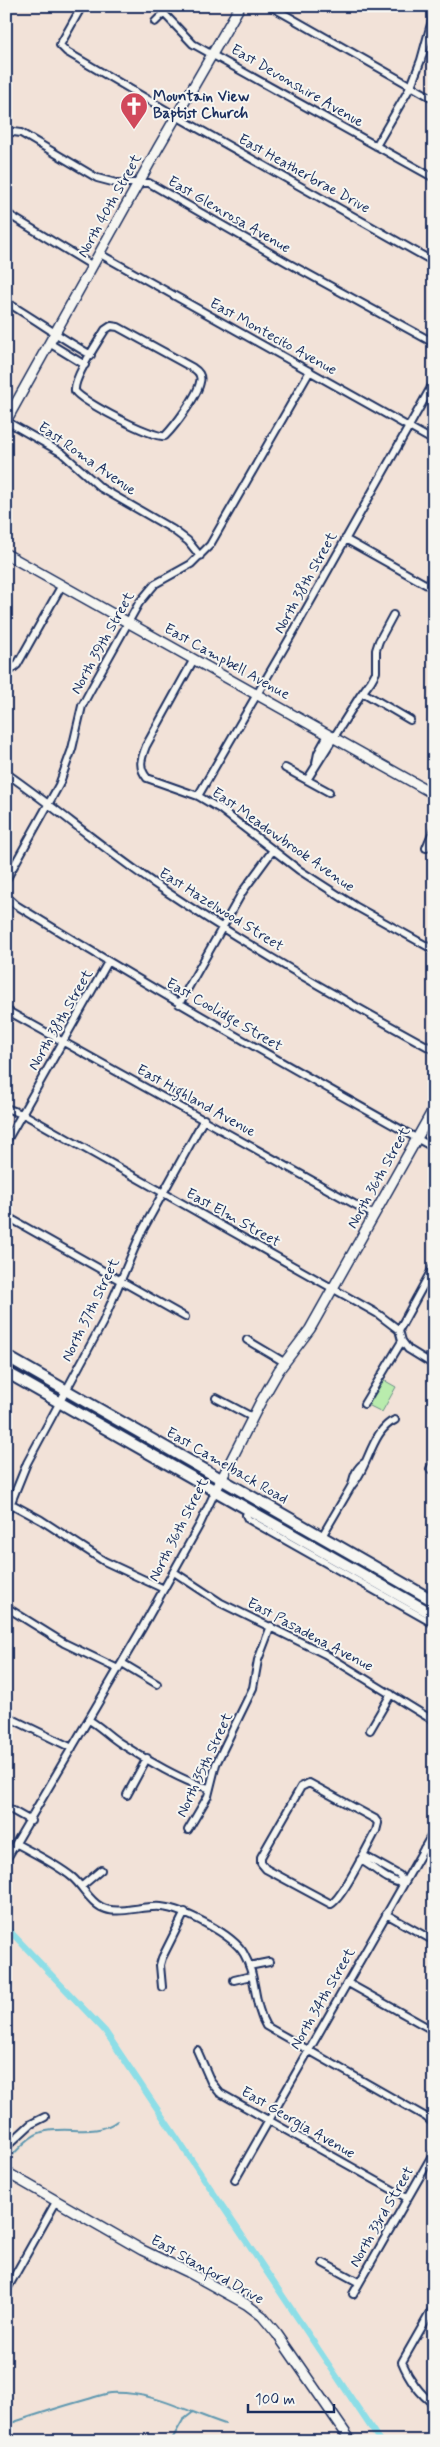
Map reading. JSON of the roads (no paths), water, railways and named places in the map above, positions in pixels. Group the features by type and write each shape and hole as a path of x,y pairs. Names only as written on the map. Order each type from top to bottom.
{"main road":[{"name":"East Camelback Road","path":"6,1356 434,1601"},
{"name":"East Camelback Road","path":"6,1372 248,1510 370,1583 434,1615"},
{"path":"370,1583 377,1569"}],"street":[{"name":"East Heatherbrae Drive","path":"82,6 60,45 68,52 176,116 434,262"},
{"name":"East Devonshire Avenue","path":"157,6 186,38 434,178"},
{"name":"North 40th Street","path":"6,421 9,407 100,254 176,116 240,6"},
{"path":"270,6 434,99"},
{"path":"155,22 164,13"},
{"path":"376,146 412,86 434,13"},
{"name":"East Glenrosa Avenue","path":"6,131 21,133 96,178 116,183 149,183 288,263 434,343"},
{"path":"6,213 93,266"},
{"name":"East Montecito Avenue","path":"100,254 434,441"},
{"path":"6,302 91,355"},
{"path":"111,326 116,326 196,370 200,382 167,434 160,437 78,395 74,387 91,355 106,330 111,326"},
{"path":"48,343 85,365"},
{"path":"64,352 69,343"},
{"name":"North 39th Street","path":"6,880 65,771 82,706 128,622 146,593 154,584 191,564 210,546 310,371"},
{"name":"North 38th Street","path":"198,796 258,695 434,382"},
{"name":"East Roma Avenue","path":"6,421 62,453 101,488 172,529 188,541 200,556"},
{"path":"345,539 434,590"},
{"name":"East Campbell Avenue","path":"6,554 434,794"},
{"path":"8,669 17,665 62,585"},
{"path":"307,780 331,737 364,693 376,672 376,650 393,615"},
{"name":"East Meadowbrook Avenue","path":"194,659 146,746 140,760 142,772 147,778 198,796 220,809 273,850 355,906 434,950"},
{"path":"364,693 410,720"},
{"path":"285,768 329,792"},
{"name":"East Hazelwood Street","path":"6,773 160,888 222,928 434,1050"},
{"path":"426,848 434,830"},
{"path":"178,1004 243,891 273,850"},
{"name":"East Coolidge Street","path":"6,896 16,905 178,1004 434,1148"},
{"name":"North 38th Street","path":"6,1142 108,962"},
{"name":"East Highland Avenue","path":"6,1010 204,1118 374,1215"},
{"name":"East Elm Street","path":"6,1108 22,1114 378,1314 399,1330"},
{"name":"North 36th Street","path":"6,1860 31,1821 174,1572 252,1417 284,1362 310,1328 333,1289 434,1108"},
{"name":"North 37th Street","path":"6,1515 9,1502 27,1463 103,1322 141,1233 204,1118"},
{"path":"6,1216 185,1317"},
{"path":"434,1266 399,1330 402,1341 408,1349 434,1365"},
{"path":"247,1340 284,1362"},
{"path":"364,1404 402,1341"},
{"path":"216,1398 252,1417"},
{"path":"321,1538 352,1484 358,1467 364,1463 385,1426 395,1420"},
{"path":"430,1469 434,1462"},
{"path":"9,1502 104,1561 164,1588"},
{"name":"East Pasadena Avenue","path":"174,1572 221,1602 325,1654 434,1721"},
{"name":"East Camelback Road","path":"370,1583 434,1624"},
{"path":"6,1607 64,1643 120,1666 157,1684"},
{"name":"North 35th Street","path":"188,1830 208,1796 216,1764 253,1688 258,1660 271,1626"},
{"path":"370,1730 391,1694"},
{"path":"6,1716 72,1748"},
{"path":"89,1720 106,1730 121,1744 194,1784 210,1788"},
{"path":"127,1795 147,1758"},
{"path":"305,1784 313,1784 374,1819 378,1824 361,1857 337,1900 331,1904 266,1869 260,1863 261,1857 301,1787 305,1784"},
{"path":"6,1807 31,1821"},
{"name":"North 34th Street","path":"235,2180 434,1831"},
{"path":"17,1844 67,1872 82,1886 92,1901 108,1910 151,1906 185,1912 236,1943 245,1954 258,2010 266,2026 418,2112 434,2124"},
{"path":"424,1848 434,1853"},
{"path":"361,1857 399,1875 404,1883"},
{"path":"361,1857 382,1876 404,1883"},
{"path":"382,1876 387,1868"},
{"path":"82,1886 101,1870"},
{"path":"162,1987 160,1965 162,1958 185,1912"},
{"path":"386,1914 434,1941"},
{"path":"249,1966 269,1962"},
{"path":"234,1980 251,1976"},
{"path":"348,1982 434,2031"},
{"name":"East Georgia Avenue","path":"196,2050 215,2088 407,2198"},
{"path":"6,2147 31,2124 45,2117"},
{"name":"North 33rd Street","path":"353,2294 358,2282 434,2152"},
{"name":"East Stanford Drive","path":"6,2172 142,2250 188,2272 246,2304 262,2316 277,2334 351,2441"},
{"path":"6,2291 56,2202"},
{"path":"323,2263 358,2282"},
{"path":"434,2306 402,2362 409,2376 427,2399 434,2404"}],"waterway":[{"path":"6,1927 105,2031 380,2441"},
{"path":"6,2162 27,2141 42,2132 51,2130 100,2129 117,2121"},
{"path":"6,2422 11,2423 101,2395 126,2393 170,2403 225,2424"},
{"path":"171,2441 183,2420 192,2413"}],"place":[{"name":"Mountain View Baptist Church","path":"134,130"}]}
